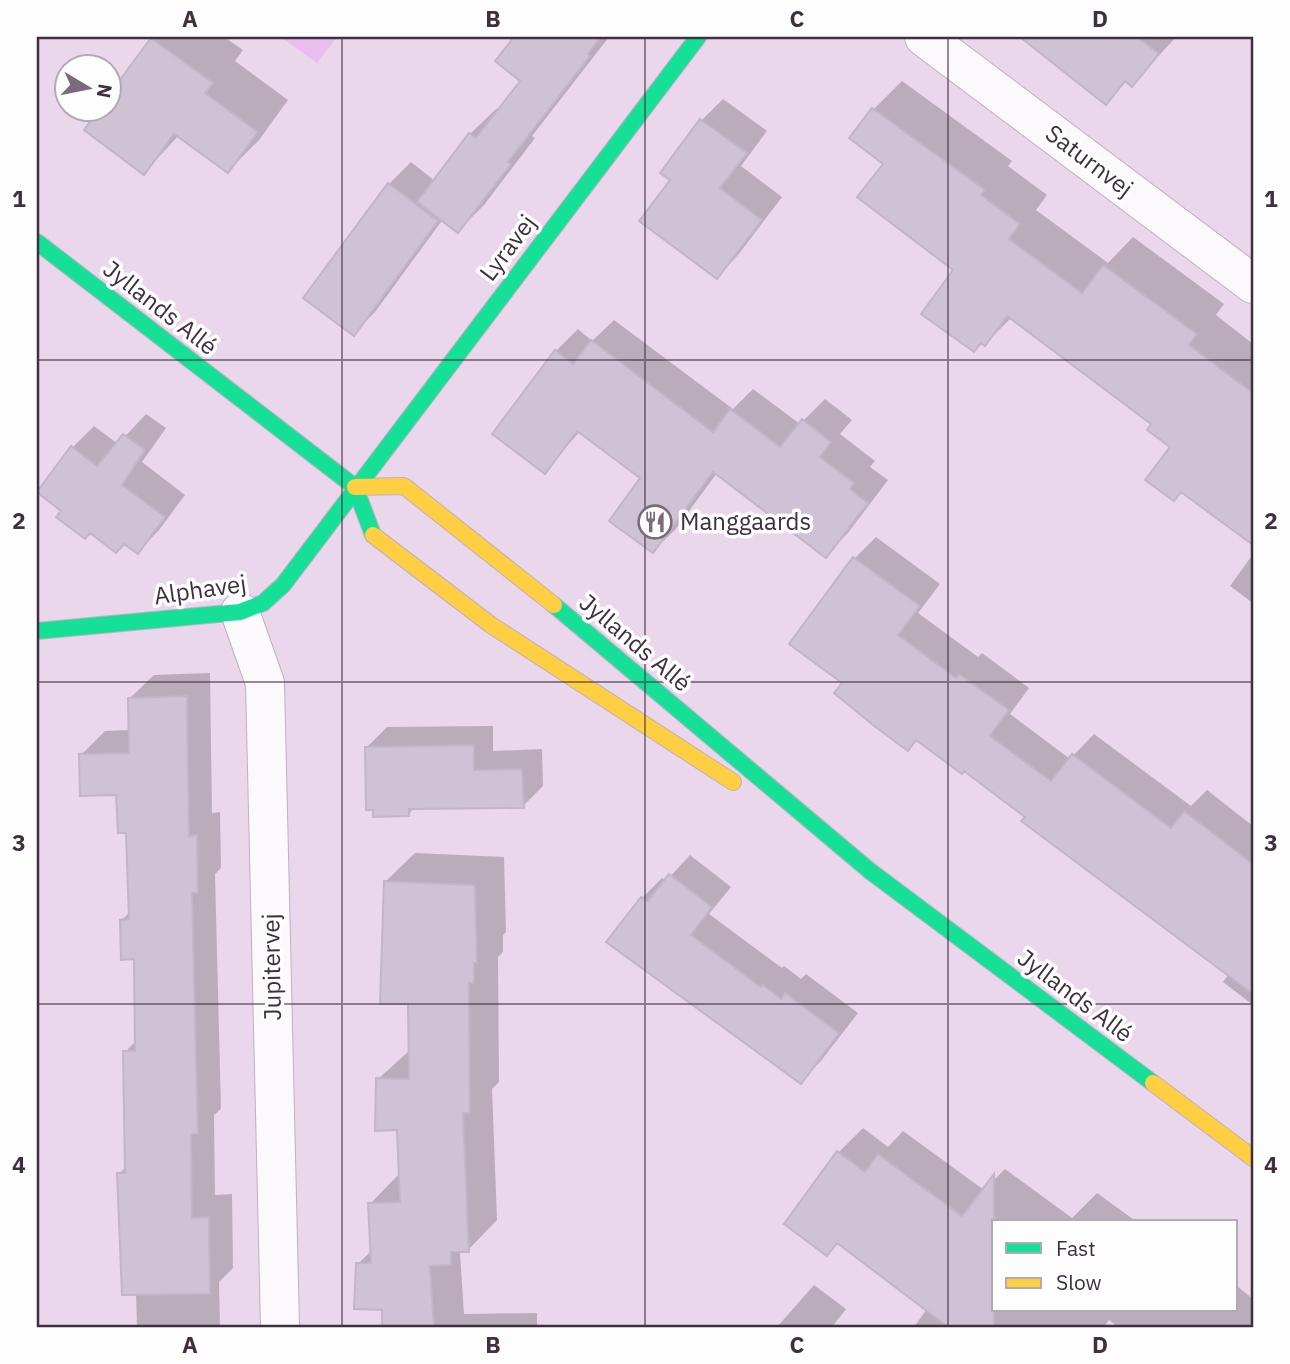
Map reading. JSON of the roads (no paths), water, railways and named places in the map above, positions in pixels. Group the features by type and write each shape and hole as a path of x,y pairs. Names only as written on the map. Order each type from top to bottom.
{"street":[{"name":"Lyravej","path":"355,486 698,37"},
{"name":"Saturnvej","path":"924,37 1253,284"},
{"name":"Jyllands Allé","path":"37,242 355,486 372,534 491,625 870,871"},
{"name":"Jyllands Allé","path":"355,486 404,486 524,580 870,871 1253,1158"},
{"name":"Alphavej","path":"37,631 240,612 263,603 283,585 355,486"},
{"name":"Jupitervej","path":"240,612 265,683 280,1327"}],"place":[{"name":"Manggaards","path":"655,522"}]}
